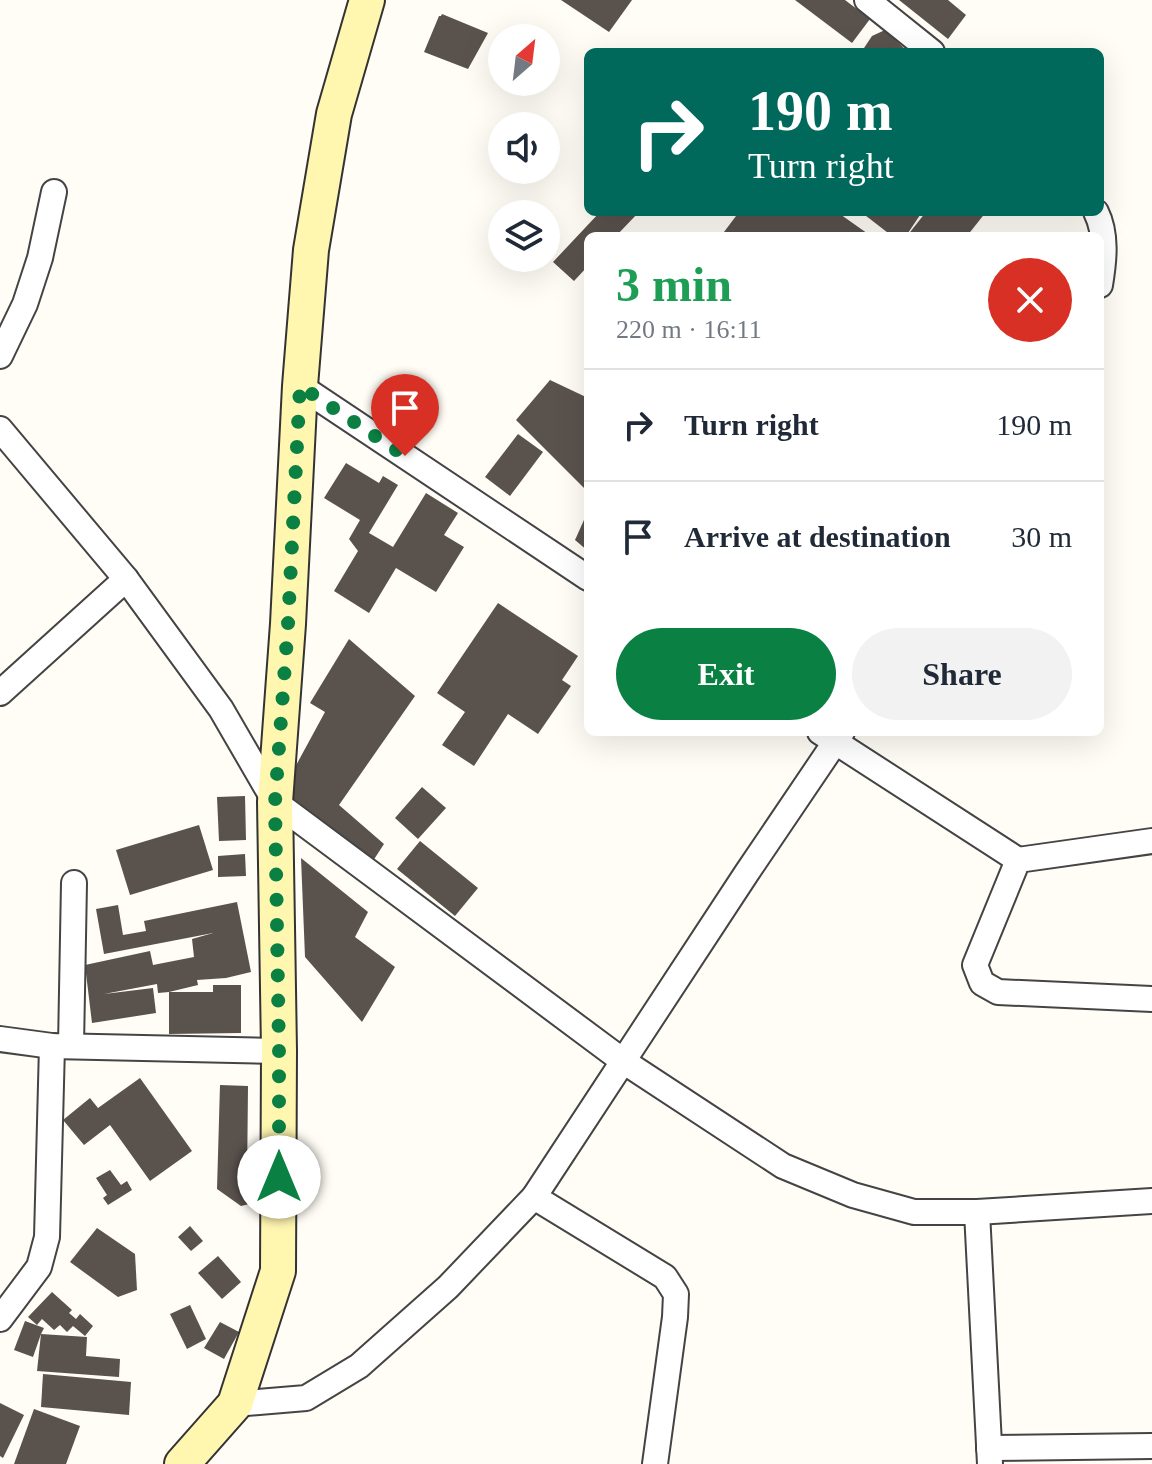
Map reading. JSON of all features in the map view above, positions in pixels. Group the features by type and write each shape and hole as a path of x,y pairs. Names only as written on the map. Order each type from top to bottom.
{"main road":[{"path":"182,1464 235,1404 278,1271 279,1051 275,802 300,386 311,250 334,114 367,0"}],"street":[{"path":"867,0 927,48"},
{"path":"0,356 25,304 40,258 54,192"},
{"path":"300,386 584,575"},
{"path":"0,429 126,579 221,709 275,802 623,1061 783,1166 853,1195 914,1212 977,1212 1152,1201"},
{"path":"0,693 126,579"},
{"path":"235,1404 306,1398 359,1366 448,1287 534,1197 832,736 1018,860 1152,841"},
{"path":"1018,860 975,965 982,983 998,992 1152,999"},
{"path":"0,1319 39,1267 47,1237 74,883"},
{"path":"0,1039 61,1046 279,1051"},
{"path":"534,1197 665,1277 676,1294 655,1464"},
{"path":"977,1212 990,1456 1152,1446"}],"building":[{"path":"561,0 632,0 609,32"},
{"path":"795,0 845,0 870,19 852,43"},
{"path":"899,0 948,0 966,15 948,39"},
{"path":"441,16 488,33 468,69 424,52"},
{"path":"885,30 904,48 864,48 872,36"},
{"path":"596,216 635,216 620,232 584,232 584,270 574,281 560,268 560,255"},
{"path":"736,216 843,216 865,232 724,232"},
{"path":"866,216 919,216 909,232 887,232"},
{"path":"923,216 983,216 970,232 910,232"},
{"path":"550,380 584,396 584,488 516,420"},
{"path":"518,434 543,452 510,496 485,477"},
{"path":"346,463 379,483 383,476 398,485 369,533 393,547 426,493 458,513 444,535 464,547 436,592 396,568 369,613 334,591 358,551 349,539 360,520 324,498"},
{"path":"584,520 584,548 575,540"},
{"path":"498,603 578,656 562,680 571,686 538,734 508,714 474,766 442,745 465,712 437,693"},
{"path":"349,639 415,696 339,805 384,844 371,864 281,793 325,712 310,703"},
{"path":"422,787 446,808 418,839 395,818"},
{"path":"245,796 246,840 219,841 217,797"},
{"path":"199,825 213,870 130,895 116,850"},
{"path":"420,841 478,888 455,916 397,869"},
{"path":"245,854 246,876 218,877 218,856"},
{"path":"301,858 368,912 355,937 395,967 362,1022 305,957"},
{"path":"237,902 251,972 197,980 198,985 169,992 158,993 157,984 104,994 153,988 156,1013 92,1023 85,965 150,951 153,965 194,957 192,939 213,933 104,954 96,909 118,905 123,935 146,931 144,921"},
{"path":"213,985 241,985 241,1033 169,1034 169,992 213,992"},
{"path":"140,1078 192,1151 150,1181 110,1125 84,1145 63,1120 90,1098 98,1108"},
{"path":"220,1085 248,1086 247,1183 257,1182 258,1197 253,1203 241,1206 217,1189"},
{"path":"110,1170 121,1185 127,1181 132,1190 108,1205 103,1198 107,1195 96,1178"},
{"path":"190,1226 203,1241 191,1251 178,1237"},
{"path":"97,1228 135,1254 137,1290 118,1297 70,1262"},
{"path":"218,1256 241,1282 222,1299 198,1273"},
{"path":"52,1292 72,1310 69,1313 76,1319 80,1314 93,1326 85,1336 73,1326 67,1332 60,1325 54,1330 42,1319 37,1325 28,1317"},
{"path":"190,1305 206,1339 187,1349 170,1314"},
{"path":"25,1321 44,1328 33,1357 14,1350"},
{"path":"220,1322 239,1332 224,1359 204,1348"},
{"path":"41,1334 87,1337 86,1356 120,1359 119,1377 37,1371"},
{"path":"43,1374 131,1382 129,1415 41,1407"},
{"path":"0,1403 24,1415 3,1458 0,1456"},
{"path":"34,1409 80,1426 66,1464 14,1464"}],"route":[{"path":"279,1177 275,802 300,386 405,456"}]}
